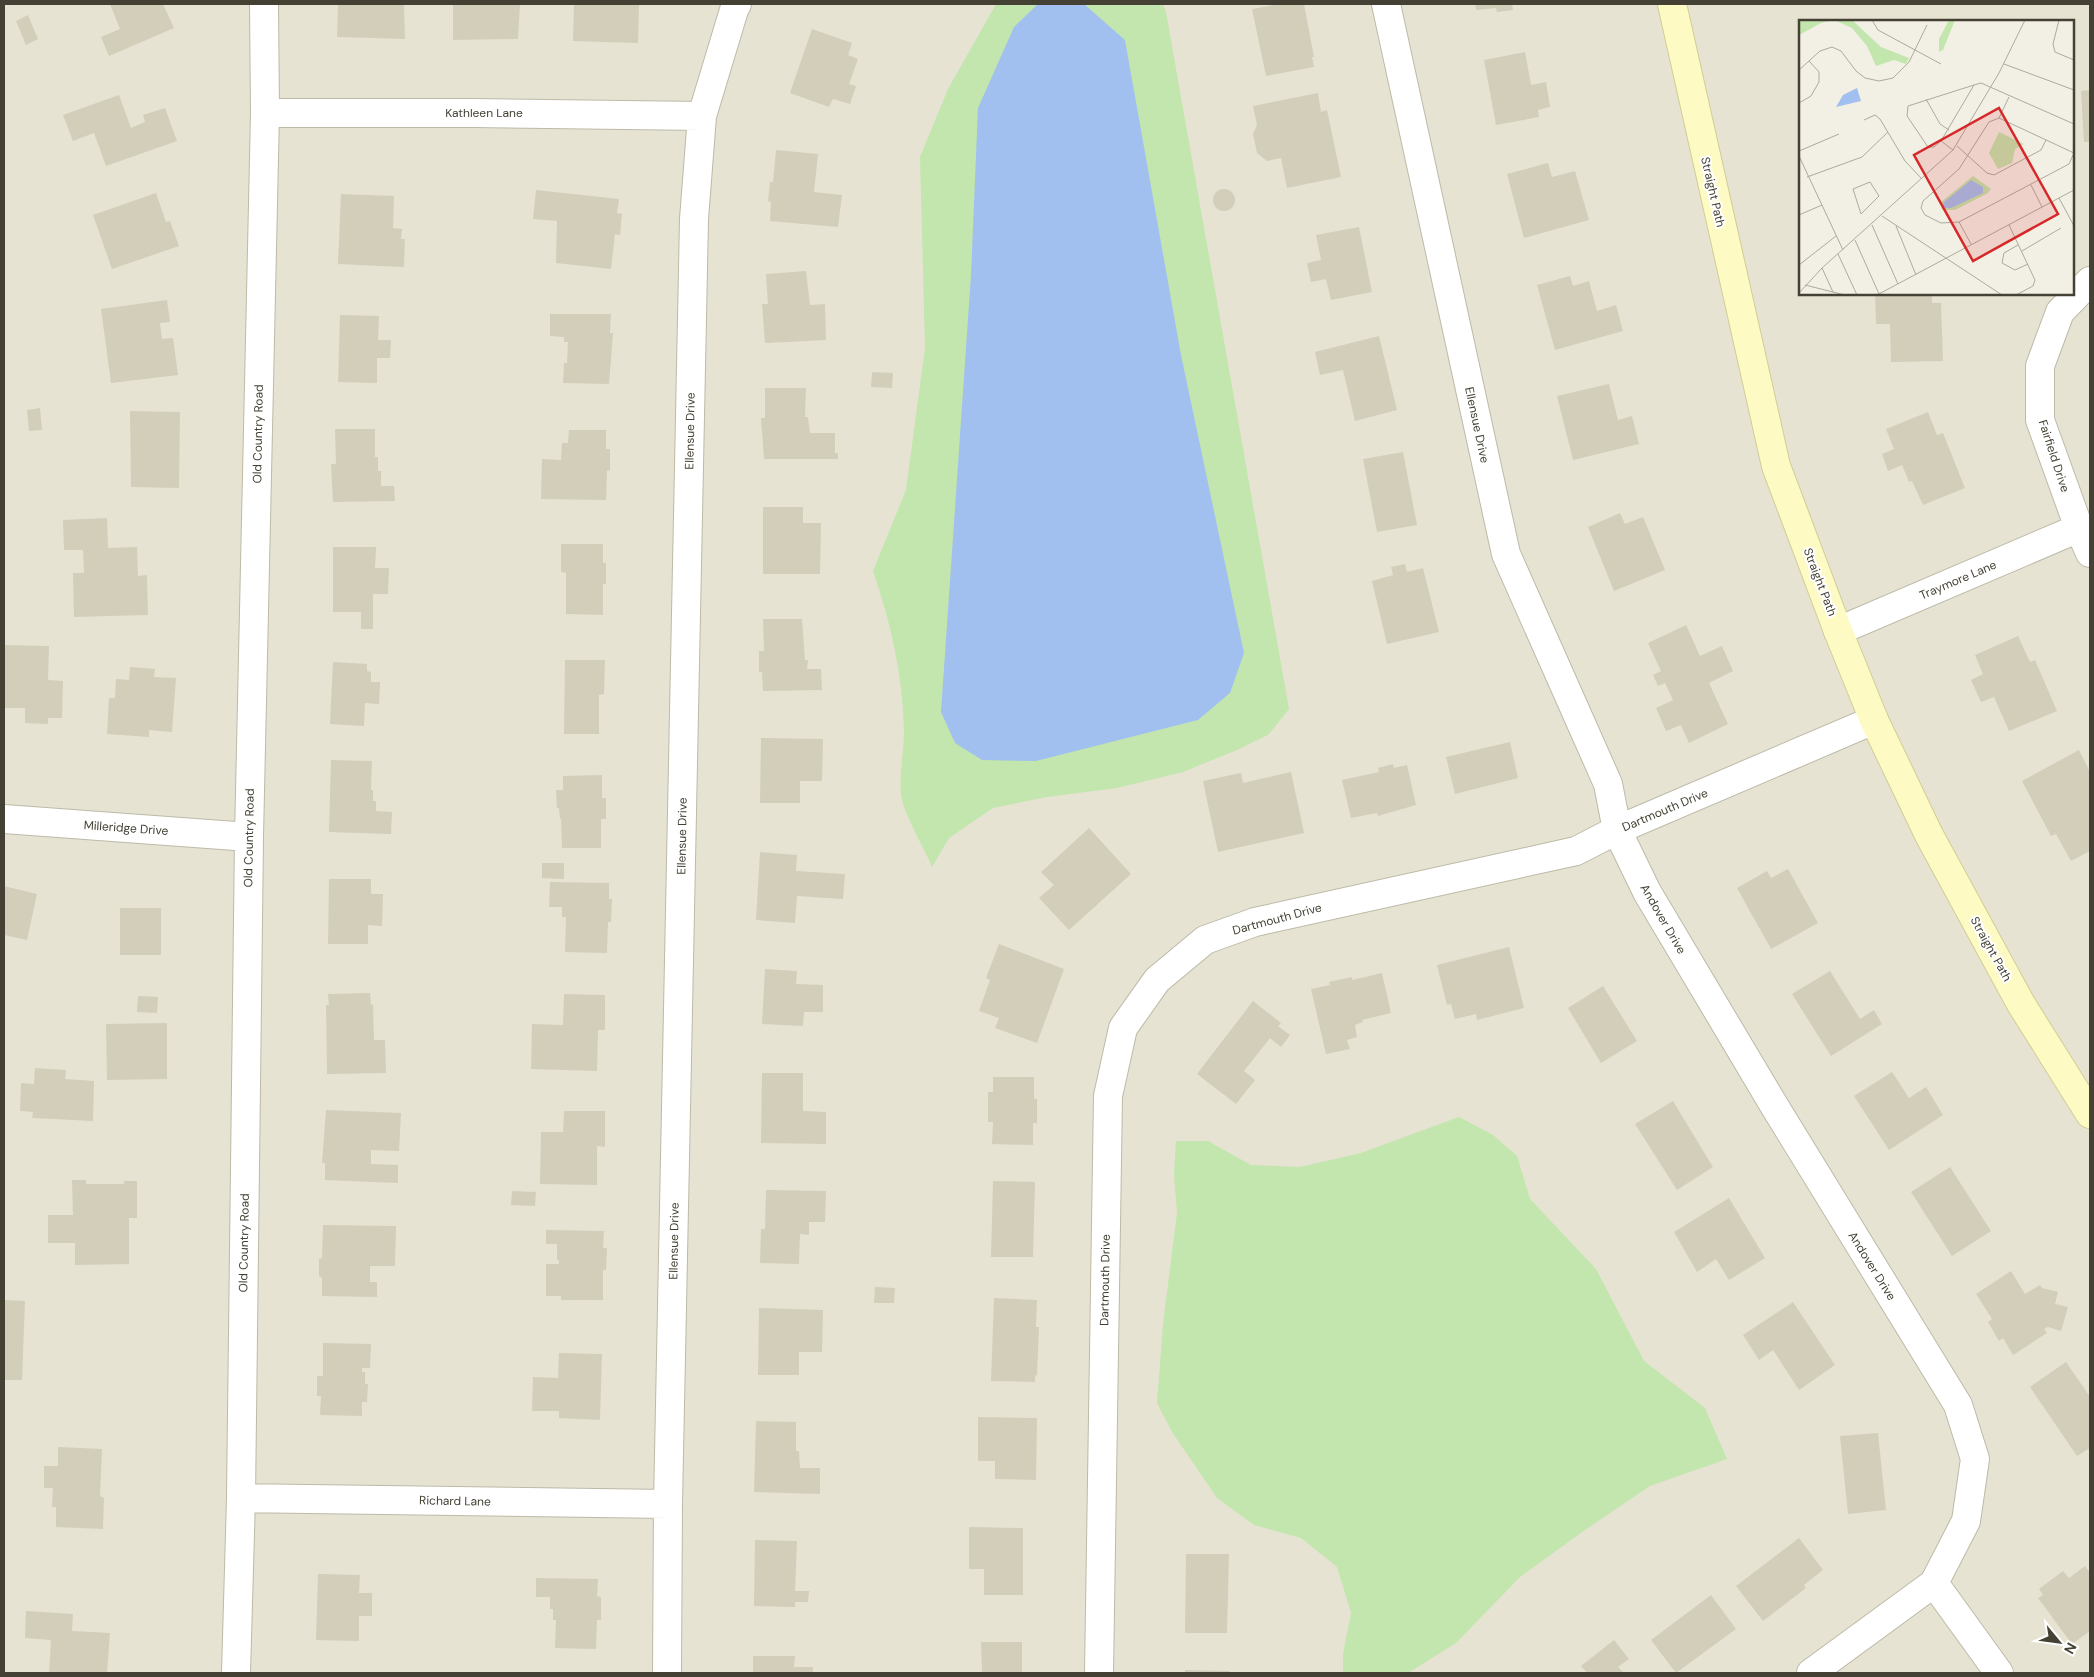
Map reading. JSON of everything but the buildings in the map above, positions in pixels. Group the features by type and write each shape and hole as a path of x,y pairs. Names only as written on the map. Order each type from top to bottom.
{"main road":[{"name":"Straight Path","path":"1672,4 1776,466 1838,631 1874,720 1929,835 2021,1004 2090,1114"}],"street":[{"name":"Old Country Road","path":"236,1673 241,1498 249,837 265,113 264,4"},
{"name":"Ellensue Drive","path":"667,1673 668,1504 694,238 702,116 737,4"},
{"name":"Ellensue Drive","path":"1386,4 1506,554 1608,784 1617,830"},
{"name":"Kathleen Lane","path":"265,113 702,116"},
{"name":"Fairfield Drive","path":"2090,281 2060,312 2040,366 2040,420 2090,553"},
{"name":"Traymore Lane","path":"1838,631 2079,528"},
{"name":"Dartmouth Drive","path":"1100,1673 1108,1096 1124,1028 1157,980 1205,940 1255,922 1576,851 1617,830 1874,720"},
{"name":"Milleridge Drive","path":"4,819 249,837"},
{"name":"Andover Drive","path":"1617,830 1652,900 1780,1116 1958,1405 1975,1459 1966,1521 1934,1583 1811,1673"},
{"name":"Richard Lane","path":"241,1498 668,1504"},
{"path":"1934,1583 1999,1673"}],"shaded area":[{"path":"4,4 2090,4 2090,1673 4,1673"}],"green space":[{"path":"996,4 1163,4 1166,12 1289,709 1268,735 1183,772 1117,788 1047,797 993,808 949,838 932,867 909,819 901,795 904,732 901,690 895,650 873,571 906,490 925,348 920,157 948,89"},
{"path":"1459,1117 1493,1135 1517,1156 1530,1199 1596,1269 1644,1361 1705,1408 1727,1459 1650,1486 1520,1577 1456,1643 1408,1673 1343,1673 1343,1653 1351,1613 1337,1567 1301,1538 1254,1525 1217,1498 1172,1432 1157,1403 1163,1324 1177,1213 1174,1175 1176,1141 1208,1141 1251,1165 1300,1167 1361,1153"}],"water":[{"path":"1038,4 1084,4 1125,40 1181,355 1244,653 1230,693 1198,720 1036,761 982,760 955,743 941,712 971,275 978,108 1014,27"}]}
